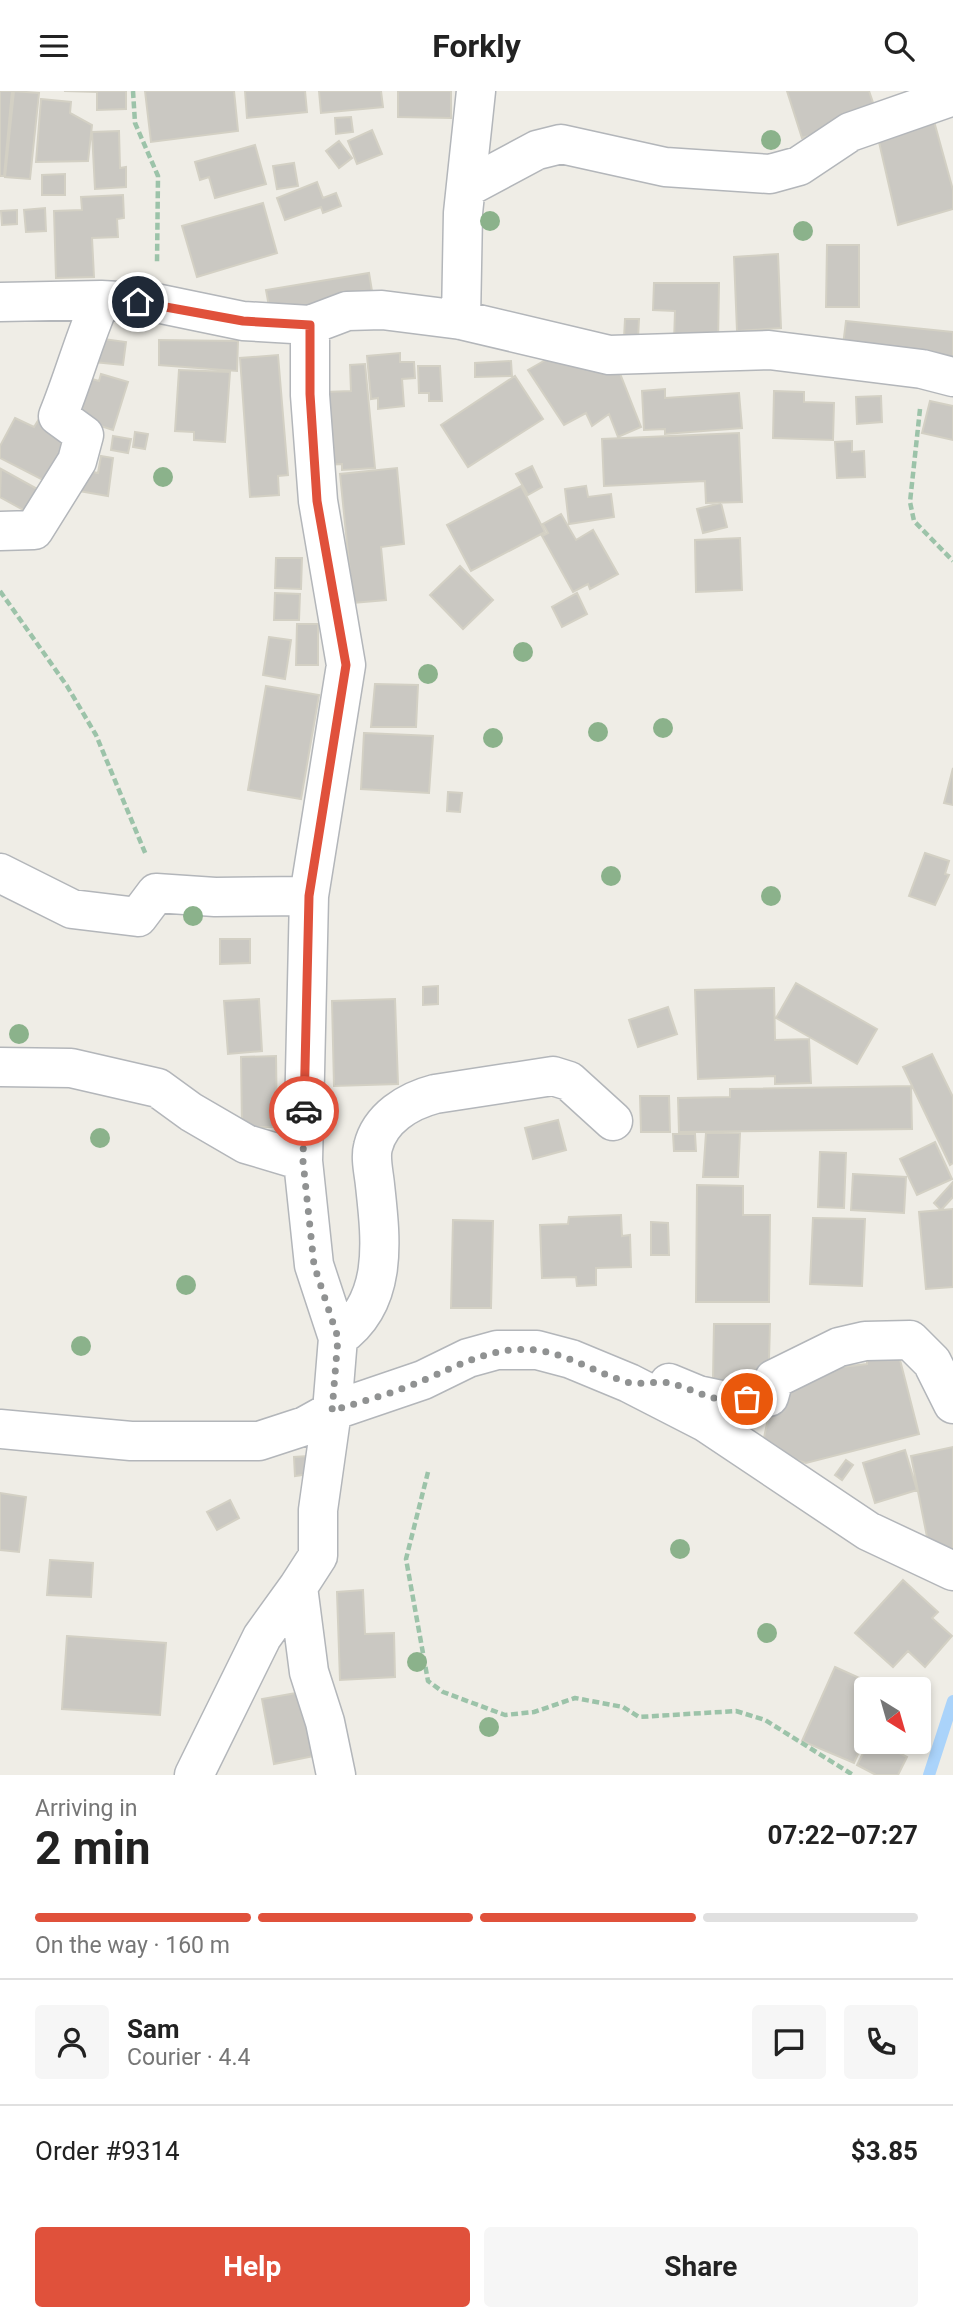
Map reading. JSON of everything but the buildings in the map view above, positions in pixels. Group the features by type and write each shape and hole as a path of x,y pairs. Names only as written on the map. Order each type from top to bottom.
{"street":[{"path":"461,320 462,226 476,91"},
{"path":"466,188 527,155 561,144 664,167 770,174 799,166 850,132 953,96"},
{"path":"0,531 34,530 78,461 84,435 58,416 72,381 79,350 101,300"},
{"path":"0,302 101,300 156,303 243,321 310,325 346,311 382,310 461,320 609,355 769,350 937,373"},
{"path":"194,1775 262,1637 318,1556 318,1510 332,1411 338,1338 314,1265 303,1161 309,896 346,665 317,501 310,394 310,325"},
{"path":"0,873 72,909 119,917 138,917 156,893 215,897 309,896"},
{"path":"0,1067 71,1068 158,1088 191,1112 246,1144 303,1161"},
{"path":"338,1338 352,1328 373,1298 378,1278 380,1235 372,1150 390,1117 419,1098 553,1076 569,1081 613,1121"},
{"path":"629,1383 668,1383 698,1395 731,1402 769,1397 774,1379 839,1347 865,1341 910,1340 932,1362 953,1404"},
{"path":"0,1429 131,1441 259,1441 305,1426 332,1411 423,1381 468,1358 497,1350 537,1350 571,1359 629,1383 705,1422 867,1531 953,1571"},
{"path":"298,1587 309,1672 325,1722 335,1775"}],"path":[{"path":"133,91 135,123 159,176 156,303"},
{"path":"937,373 918,444 910,502 914,521 953,561"},
{"path":"0,591 67,686 96,736 145,851 156,893"},
{"path":"428,1472 406,1559 428,1681 443,1692 505,1715 534,1712 575,1698 623,1707 639,1717 736,1711 765,1720 853,1775"}],"waterway":[{"path":"929,1775 953,1701"}],"way so far":[{"path":"304,1111 303,1161 314,1265 338,1338 332,1411 423,1381 468,1358 497,1350 537,1350 571,1359 629,1383 668,1383 698,1395 731,1402 747,1399"}],"route":[{"path":"138,302 156,303 243,321 310,325 310,394 317,501 346,665 309,896 304,1111"}]}
